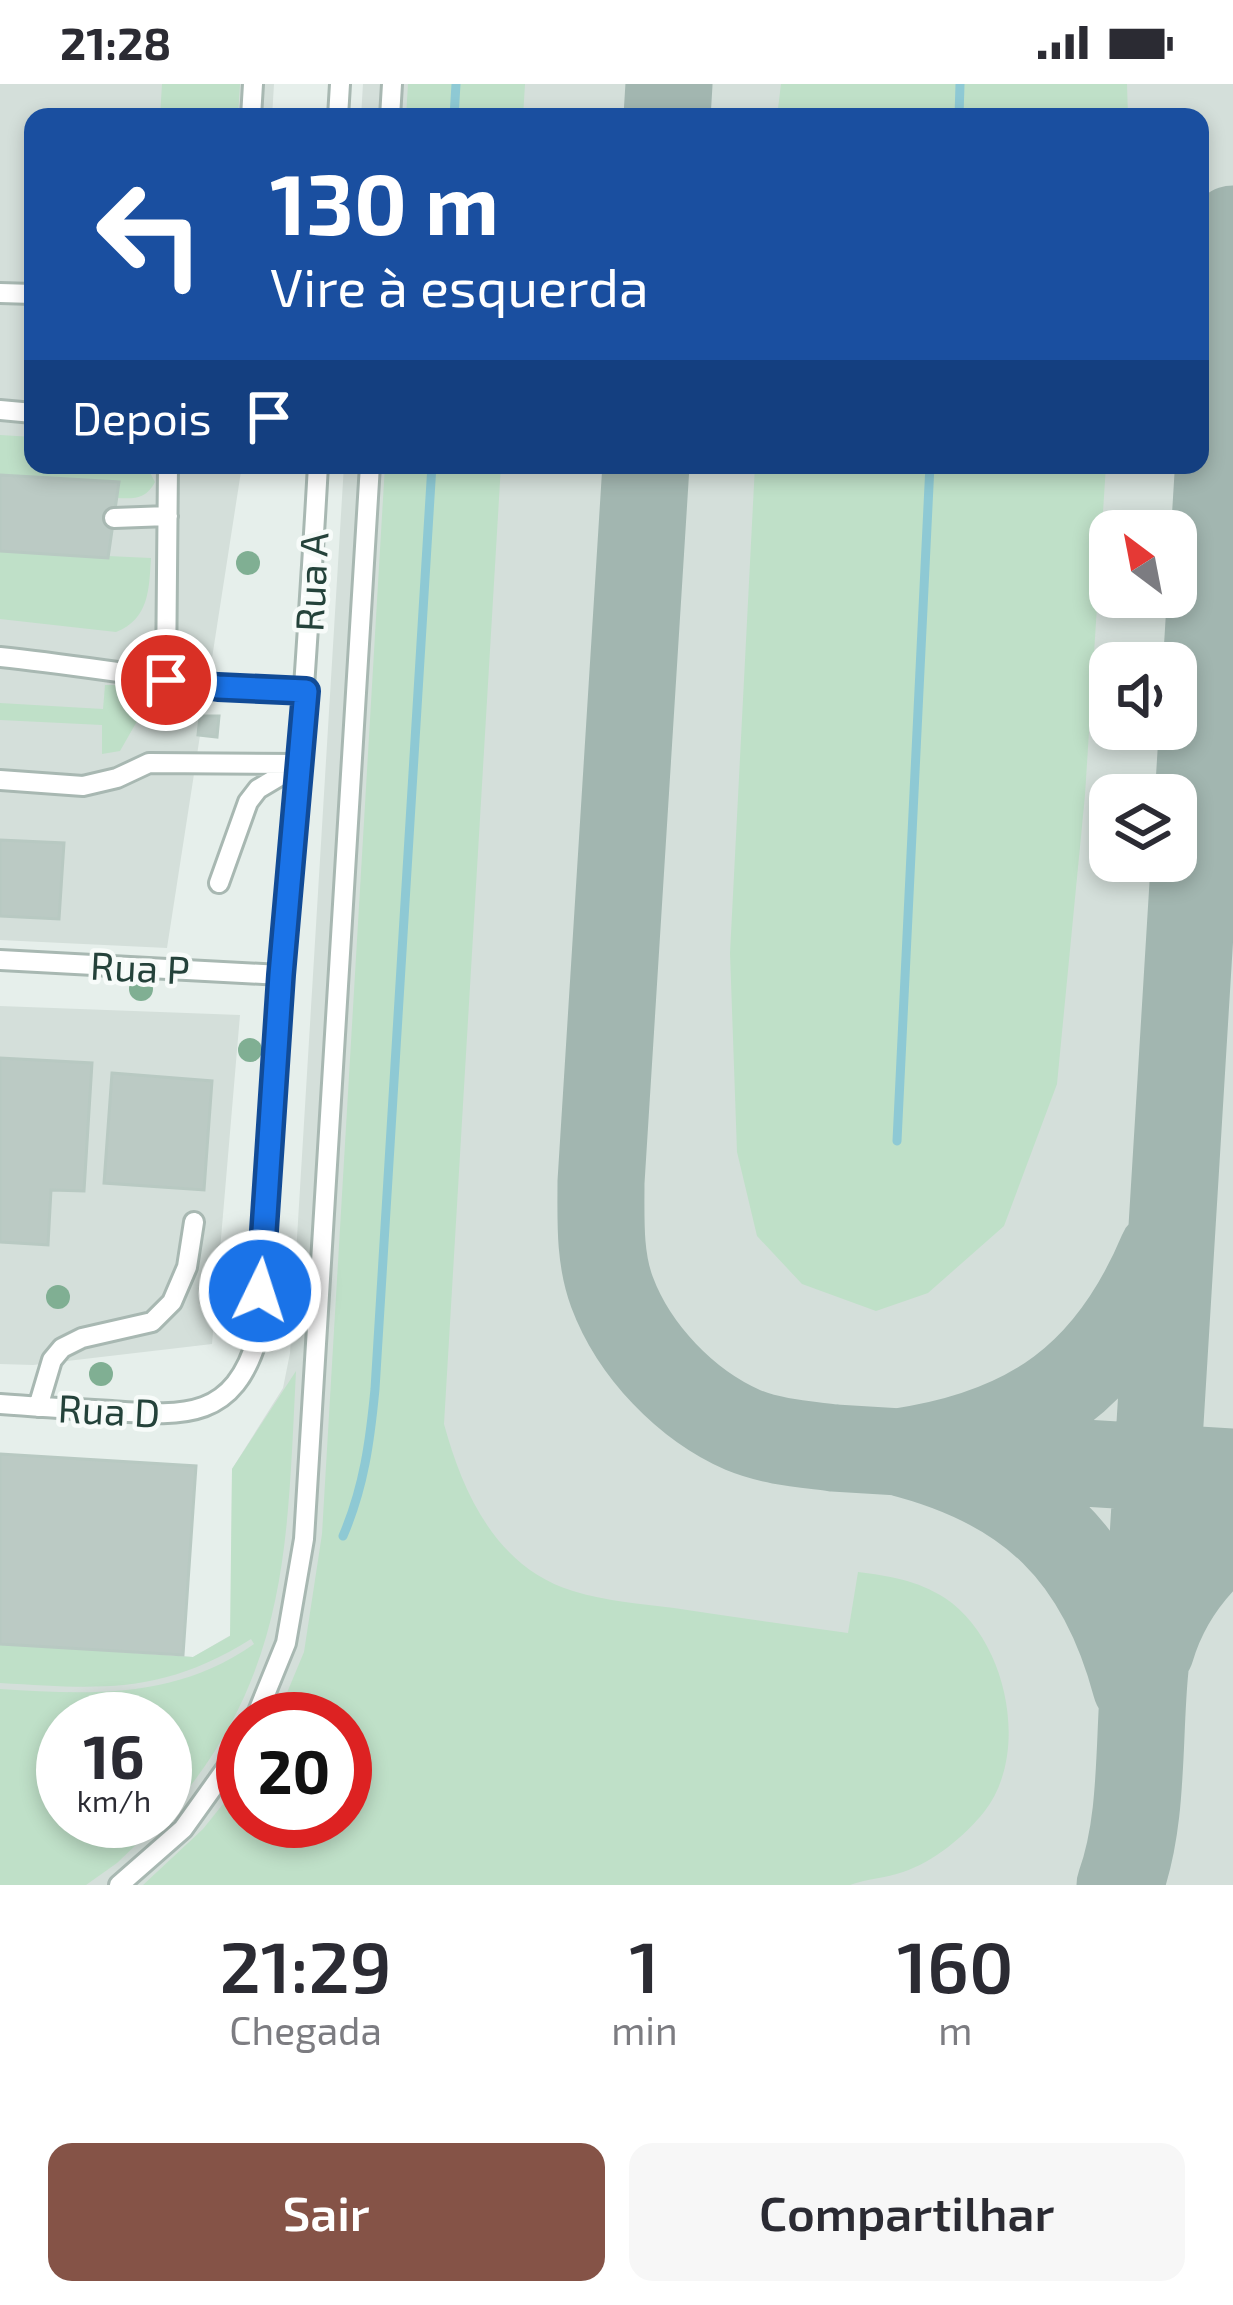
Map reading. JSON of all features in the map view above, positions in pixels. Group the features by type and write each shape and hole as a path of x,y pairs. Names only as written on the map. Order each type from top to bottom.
{"lane":[{"path":"166,680 168,474"},
{"name":"Rua A","path":"214,1401 236,1384 250,1363 258,1336 318,474"},
{"path":"266,1692 286,1643 304,1539 369,474"},
{"path":"114,518 168,516"},
{"path":"0,657 218,687 306,691"},
{"path":"0,780 83,785 117,778 149,763 300,764"},
{"path":"218,883 248,802 258,789 300,764"},
{"name":"Rua P","path":"0,960 281,975"},
{"path":"38,1407 52,1360 62,1348 82,1338 152,1322 172,1303 187,1267 194,1222"},
{"name":"Rua D","path":"0,1404 180,1415 214,1401"},
{"path":"119,1885 182,1829 216,1782"}],"shaded area":[{"path":"0,84 274,84 273,108 24,108 24,474 241,474 167,948 0,940"},
{"path":"363,84 1233,84 1233,1885 0,1885 0,1644 193,1657 231,1635 232,1469 283,1388 290,1353 343,474 1209,474 1209,108 362,108"},
{"path":"0,1006 240,1015 212,1344 33,1365 0,1364"}],"green space":[{"path":"162,84 240,84 239,108 161,108"},
{"path":"408,84 525,84 524,108 407,108"},
{"path":"781,84 1127,84 1128,108 778,108"},
{"path":"0,435 24,436 24,474 151,474 155,482 144,495 117,498 119,482 0,475"},
{"path":"384,474 500,474 444,1424 461,1476 487,1525 523,1565 546,1580 598,1597 848,1633 858,1572 924,1587 945,1598 984,1640 1005,1698 1006,1759 998,1788 984,1812 957,1839 914,1868 850,1885 143,1885 183,1848 192,1848 192,1839 216,1813 216,1848 372,1848 372,1692 287,1692 304,1652 322,1534"},
{"path":"755,474 1105,474 1103,510 1089,510 1089,618 1096,618 1095,642 1089,642 1085,795 1057,1084 1004,1226 928,1293 876,1311 802,1284 757,1236 737,1152 730,953"},
{"path":"0,551 151,558 145,602 135,619 116,632 0,619"},
{"path":"105,685 121,685 140,716 120,751 102,754 102,725 0,720 0,703 103,709"},
{"path":"296,1371 289,1496 274,1608 246,1692 216,1692 216,1748 192,1783 192,1692 100,1692 194,1675 254,1644 251,1639 219,1657 159,1679 69,1687 0,1683 0,1644 193,1657 230,1636 232,1469"},
{"path":"0,1689 67,1692 36,1692 36,1848 133,1848 86,1885 0,1885"}],"building":[{"path":"0,475 119,482 108,558 0,551"},
{"path":"200,716 219,716 217,737 198,735"},
{"path":"0,840 64,843 59,919 0,916"},
{"path":"0,1058 92,1063 84,1191 51,1190 48,1245 0,1242"},
{"path":"112,1073 212,1081 204,1190 104,1183"},
{"path":"0,1454 196,1466 183,1655 0,1644"}],"waterway":[{"path":"455,108 456,84"},
{"path":"959,108 960,84"},
{"path":"343,1536 365,1464 375,1389 431,474"},
{"path":"897,1141 930,474"}],"taxiway":[{"path":"668,108 669,84"},
{"path":"1120,1885 1133,1833 1139,1778 1233,229"},
{"path":"645,474 601,1182 605,1265 612,1292 634,1335 664,1374 702,1406 743,1430 776,1440 834,1448 1233,1472"},
{"path":"1136,1686 1103,1599 1053,1532 986,1484 898,1452 988,1430 1060,1391 1117,1333 1162,1252"},
{"path":"1151,1649 1183,1584 1233,1532"}],"route":[{"path":"166,680 306,691 260,1291"}]}
